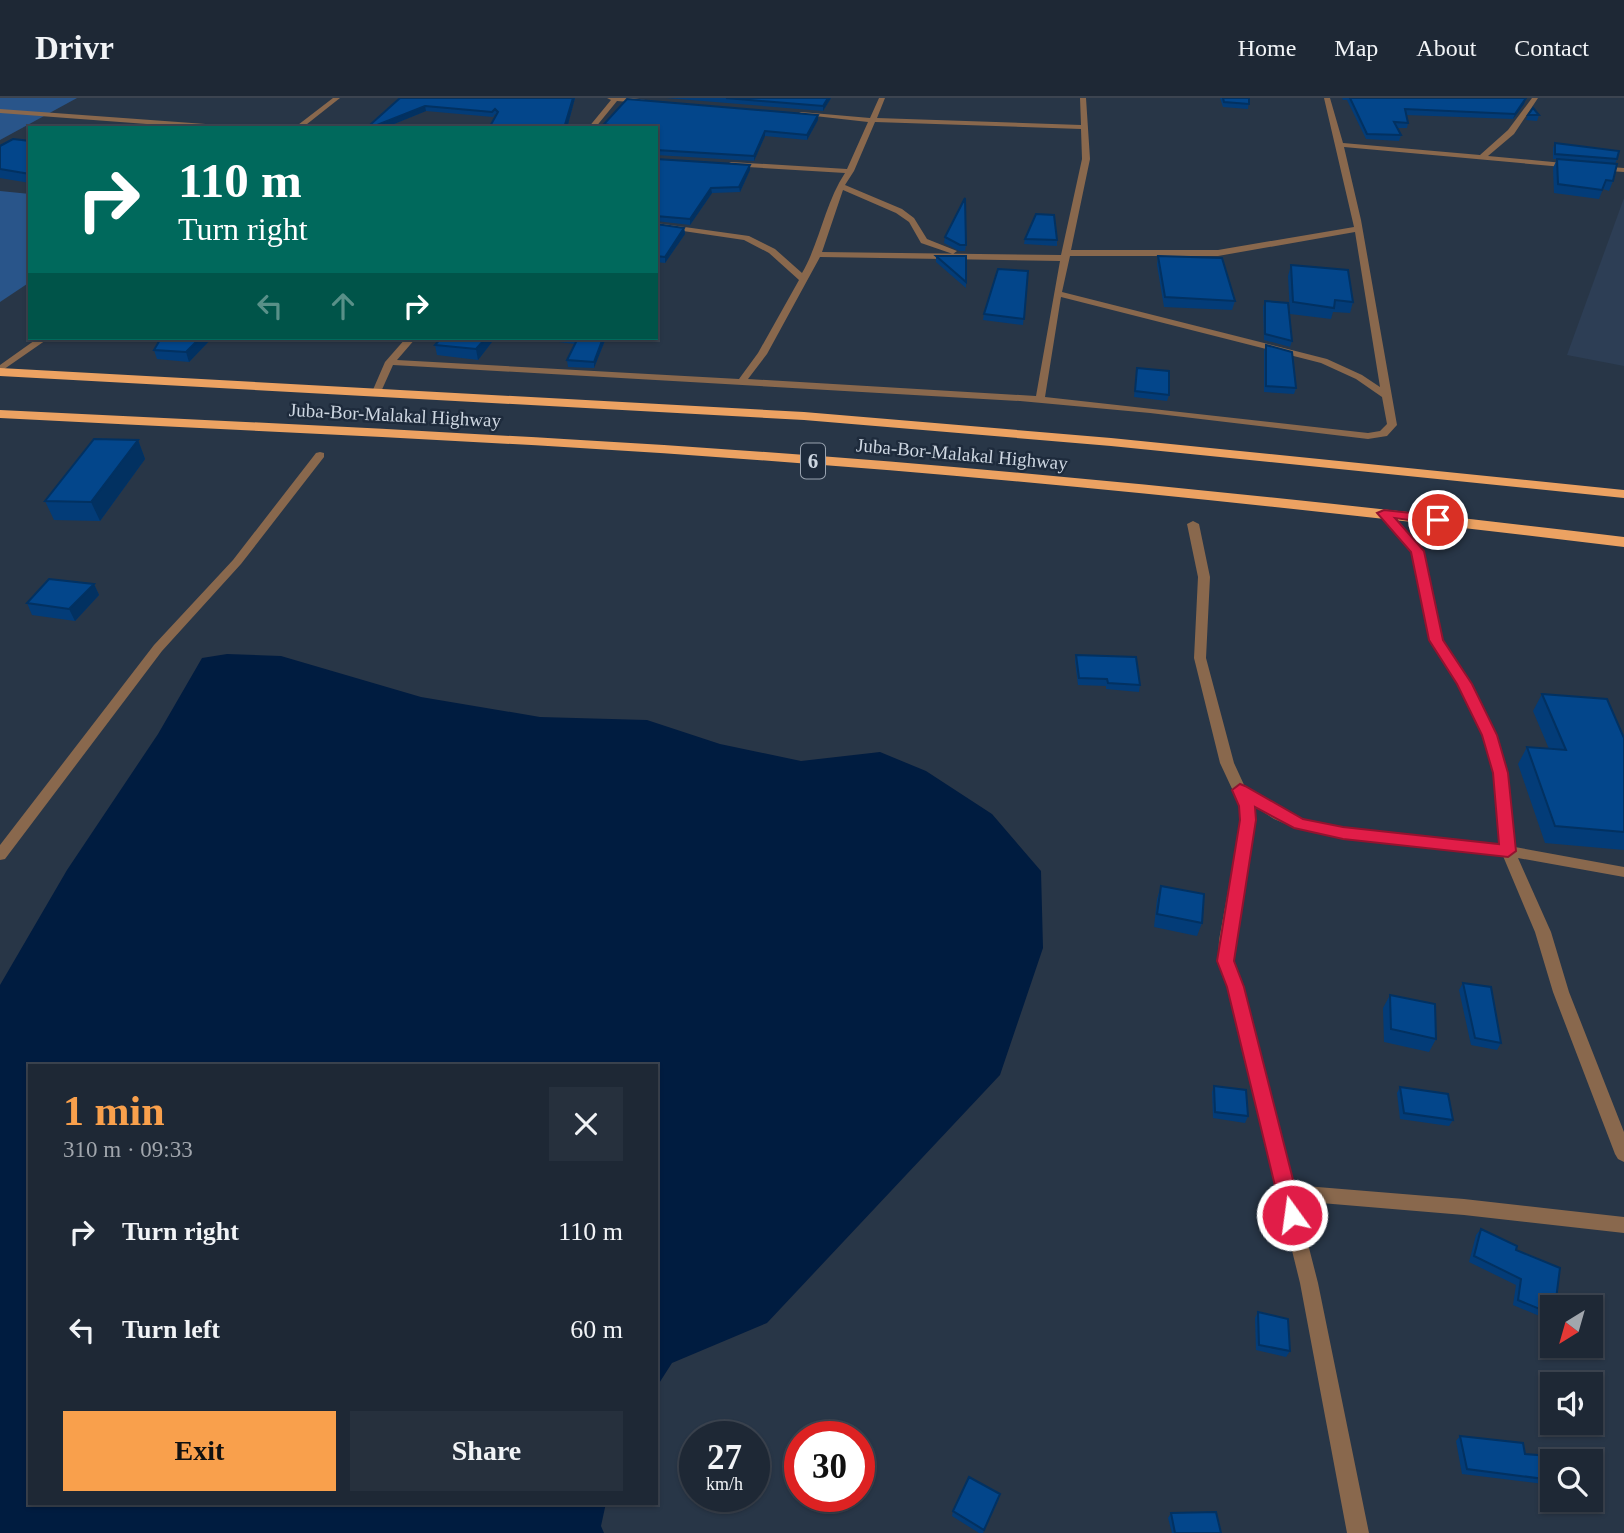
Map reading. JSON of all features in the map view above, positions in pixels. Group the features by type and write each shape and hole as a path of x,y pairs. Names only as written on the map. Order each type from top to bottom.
{"highway":[{"name":"Juba-Bor-Malakal Highway","path":"0,370 817,417 1125,443 1624,494"},
{"name":"Juba-Bor-Malakal Highway","path":"0,414 622,447 937,470 1384,513 1624,542"}],"street":[{"path":"300,126 337,98"},
{"path":"593,126 614,98 669,103"},
{"path":"742,382 762,354 817,254 840,186 850,171 882,98"},
{"path":"1040,400 1058,294 1086,159 1083,98"},
{"path":"390,362 541,374 742,382 1040,400 1368,436 1383,434 1392,425 1374,310 1342,145 1327,98"},
{"path":"1481,159 1511,132 1535,98"},
{"path":"0,111 206,126"},
{"path":"791,113 872,120 1083,127"},
{"path":"1342,145 1624,170"},
{"path":"725,164 850,171"},
{"path":"840,186 882,202 906,216 916,224 918,236 926,242 978,257"},
{"path":"658,225 746,238 772,251 803,279"},
{"path":"817,254 885,258 1218,253 1358,229"},
{"path":"1058,294 1324,361 1359,377 1386,395"},
{"path":"0,370 41,340"},
{"path":"377,392 390,362 409,340"},
{"path":"0,855 158,648 237,562 320,455"},
{"path":"1384,513 1417,551 1436,640 1464,684 1490,735 1501,773 1508,851 1543,932 1562,992 1624,1154"},
{"path":"1193,524 1204,578 1200,658 1227,763 1247,806 1248,820 1226,961 1236,987 1309,1283 1358,1533"},
{"path":"1240,790 1279,815 1300,824 1343,833 1508,851 1624,872"},
{"path":"1286,1192 1464,1207 1624,1225"}],"shaded area":[{"path":"0,98 77,98 0,140"},
{"path":"0,191 28,194 28,283 0,302"},
{"path":"1624,198 1624,366 1567,355"},
{"path":"227,654 281,656 421,697 540,717 647,720 720,744 801,761 880,752 926,771 992,814 1041,871 1043,948 1000,1075 767,1323 672,1363 658,1385 658,1064 28,1064 28,1505 606,1505 601,1526 604,1533 0,1533 0,985 67,870 158,734 202,658"}],"building":[{"path":"400,98 573,98 565,126 490,126 498,112 495,109 492,112 425,106 375,126 371,124"},
{"path":"726,98 828,98 823,106"},
{"path":"1223,98 1249,98 1249,104 1224,102"},
{"path":"1350,98 1526,98 1515,114 1405,109 1408,123 1394,122 1401,135 1367,134"},
{"path":"627,99 818,115 807,135 765,131 754,156 658,150 658,126 604,124"},
{"path":"1533,108 1539,115 1528,115"},
{"path":"13,139 28,141 28,174 0,169 0,146"},
{"path":"1555,143 1619,151 1617,159 1555,154"},
{"path":"658,159 750,165 739,187 711,188 690,219 658,216"},
{"path":"1557,159 1617,164 1613,181 1606,180 1602,190 1558,184"},
{"path":"965,198 966,245 960,245 945,237"},
{"path":"1036,214 1054,215 1057,240 1025,239"},
{"path":"658,224 684,228 665,257 658,256"},
{"path":"936,256 966,256 966,282"},
{"path":"1158,256 1222,258 1235,301 1165,297"},
{"path":"1291,265 1348,270 1353,302 1335,300 1334,308 1293,302"},
{"path":"998,269 1028,271 1024,319 984,314"},
{"path":"1265,301 1288,303 1292,341 1265,334"},
{"path":"160,340 198,340 186,352 154,350"},
{"path":"439,340 484,340 476,349 435,345"},
{"path":"577,340 602,340 594,362 567,360"},
{"path":"1266,345 1292,352 1296,388 1266,386"},
{"path":"1137,368 1169,371 1169,395 1135,391"},
{"path":"94,439 138,440 91,502 45,501"},
{"path":"49,579 94,584 69,609 27,603"},
{"path":"1076,655 1136,657 1140,685 1108,683 1107,679 1079,678"},
{"path":"1542,694 1607,699 1624,738 1624,832 1555,826 1527,747 1566,750"},
{"path":"1161,886 1204,894 1202,923 1157,914"},
{"path":"1463,983 1491,987 1501,1043 1475,1038"},
{"path":"1390,995 1435,1004 1436,1039 1391,1029"},
{"path":"1214,1086 1246,1090 1248,1116 1215,1112"},
{"path":"1400,1087 1448,1094 1453,1120 1404,1113"},
{"path":"1481,1229 1517,1246 1516,1250 1560,1268 1557,1295 1540,1295 1540,1309 1518,1300 1521,1279 1474,1256"},
{"path":"1258,1312 1288,1319 1290,1351 1259,1345"},
{"path":"1460,1436 1523,1443 1525,1454 1540,1455 1540,1478 1467,1469"},
{"path":"969,1477 1000,1494 984,1530 953,1511"},
{"path":"1216,1512 1221,1533 1175,1533 1171,1513"}],"route":[{"path":"1292,1215 1236,987 1226,961 1227,940 1248,820 1247,806 1240,790 1279,815 1300,824 1343,833 1508,851 1501,773 1490,735 1464,684 1436,640 1417,551 1384,513 1438,520"}]}
